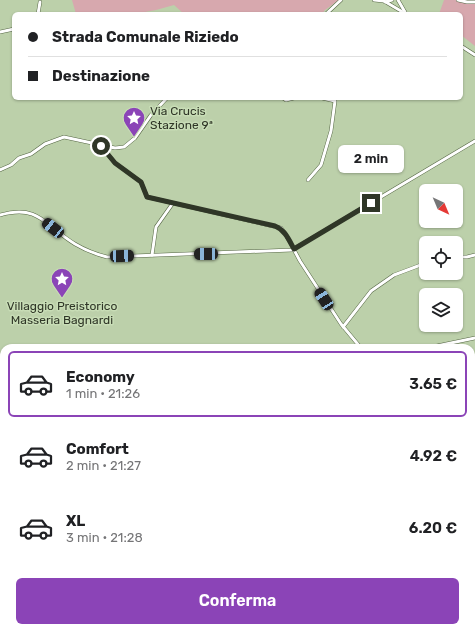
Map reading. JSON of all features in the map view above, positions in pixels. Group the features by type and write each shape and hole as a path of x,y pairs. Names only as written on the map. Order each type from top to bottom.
{"street":[{"path":"328,12 341,0"},
{"path":"374,0 392,0"},
{"path":"400,0 400,4 405,12"},
{"path":"458,0 475,2"},
{"path":"383,1 402,12"},
{"path":"38,12 40,2"},
{"path":"0,32 12,29"},
{"path":"463,47 475,55"},
{"path":"0,170 19,158 31,154 45,144 64,137 101,146 115,148 124,147 135,138 151,115 165,100"},
{"path":"308,180 321,165 331,131 335,101 331,100"},
{"path":"0,215 11,212 35,214 74,244 90,252 107,257 294,249 475,141"},
{"path":"101,146 115,163 141,182 147,197 281,228 300,261 343,327 358,344"},
{"path":"152,255 156,227 174,203"},
{"path":"463,257 475,255"},
{"path":"343,327 371,291 394,275 419,266"},
{"path":"446,344 475,338"}],"shaded area":[{"path":"72,0 339,0 324,12 182,12 174,5 145,12 75,12"},
{"path":"444,0 475,0 475,46 463,37 463,12 440,12"}],"place":[{"name":"Via Crucis Stazione 9ª","path":"134,138"},
{"name":"Villaggio Preistorico Masseria Bagnardi","path":"62,298"}],"route":[{"path":"101,146 115,163 141,182 147,197 281,228 294,249 371,203"}]}
